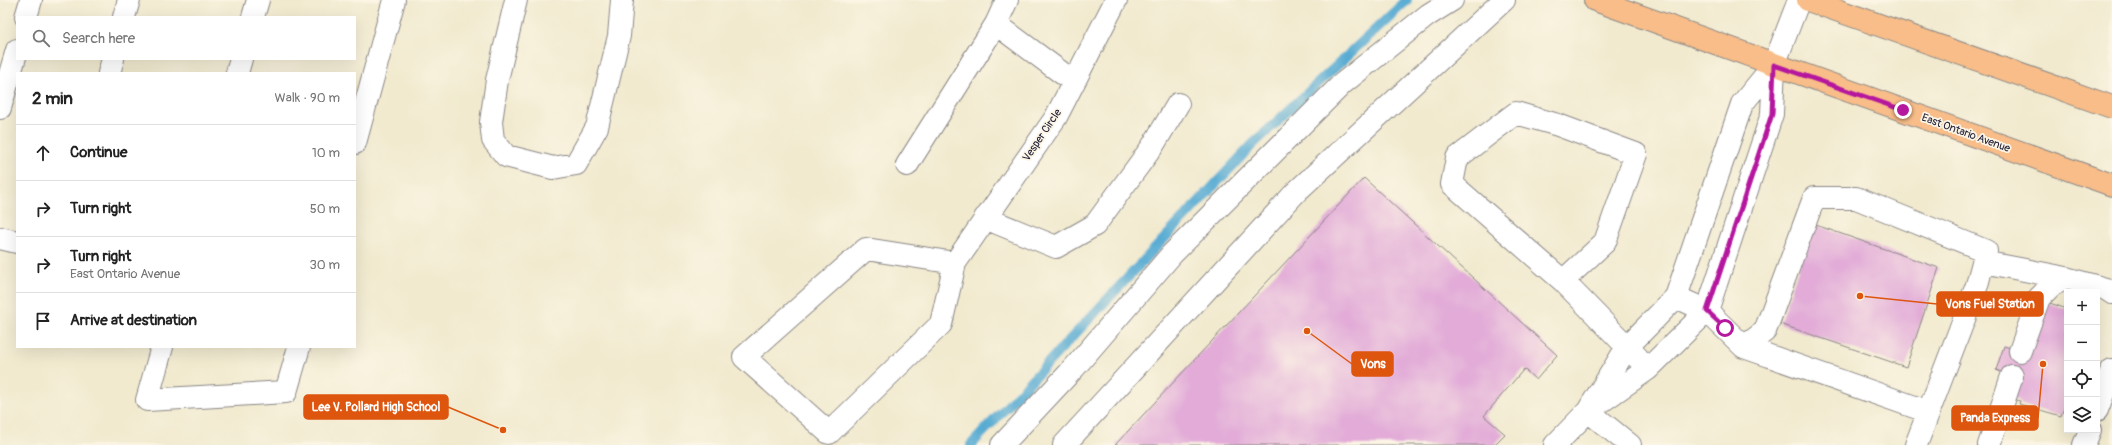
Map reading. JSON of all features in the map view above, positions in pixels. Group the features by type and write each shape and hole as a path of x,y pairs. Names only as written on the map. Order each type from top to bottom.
{"main road":[{"name":"East Ontario Avenue","path":"1595,0 2112,185"},
{"path":"1808,0 2112,107"}],"street":[{"path":"26,16 31,0"},
{"path":"124,16 129,0"},
{"path":"253,16 258,0"},
{"path":"356,139 394,0"},
{"path":"516,0 497,80 491,122 493,140 506,156 553,168 576,164 597,127 619,36 622,0"},
{"path":"906,165 996,24 1007,0"},
{"name":"Vesper Circle","path":"955,262 1056,117 1116,0"},
{"path":"1002,445 1074,368 1172,254 1342,84 1428,15 1452,0"},
{"path":"1064,445 1296,192 1504,0"},
{"path":"1588,412 1627,347 1676,297 1742,104 1774,65 1799,0"},
{"path":"996,24 1074,82"},
{"path":"0,108 16,53"},
{"path":"109,72 113,60"},
{"path":"237,72 241,60"},
{"path":"1555,445 1588,412 1648,368 1707,311 1772,114 1774,65"},
{"path":"985,218 1056,247 1094,225 1152,147 1178,104"},
{"path":"1563,281 1605,242 1636,154 1558,125 1516,114 1457,158 1452,184 1563,281 1648,368"},
{"path":"1744,347 1766,331 1814,198 1856,198 1986,251 1977,285 1916,445"},
{"path":"0,238 16,242"},
{"path":"866,249 955,262 941,324 829,433 744,357 866,249"},
{"path":"1983,262 2066,278 2106,289 2112,293"},
{"path":"2020,351 2039,298 2051,286 2066,278"},
{"path":"1676,297 1707,311 1744,347 1929,412"},
{"path":"162,348 147,400 286,392 299,348"},
{"path":"2100,402 2112,370"},
{"path":"1989,445 2012,376"},
{"path":"1588,412 1630,445"},
{"path":"2084,445 2089,433"}],"building":[{"path":"1364,178 1557,355 1536,380 1524,369 1484,416 1505,434 1494,445 1115,445"},
{"path":"1813,224 1939,268 1906,367 1780,324"},
{"path":"2041,300 2064,308 2064,408 2061,416 2019,404 2020,401 2008,397 2015,377 1996,370 2004,346 2023,352"}],"waterway":[{"path":"971,445 1252,145 1407,0"}],"place":[{"name":"Vons Fuel Station","path":"1860,296"},
{"name":"Vons","path":"1307,331"},
{"name":"Panda Express","path":"2043,364"},
{"name":"Lee V. Pollard High School","path":"503,430"}],"route":[{"path":"1725,328 1707,311 1772,114 1774,65 1903,110"}]}
